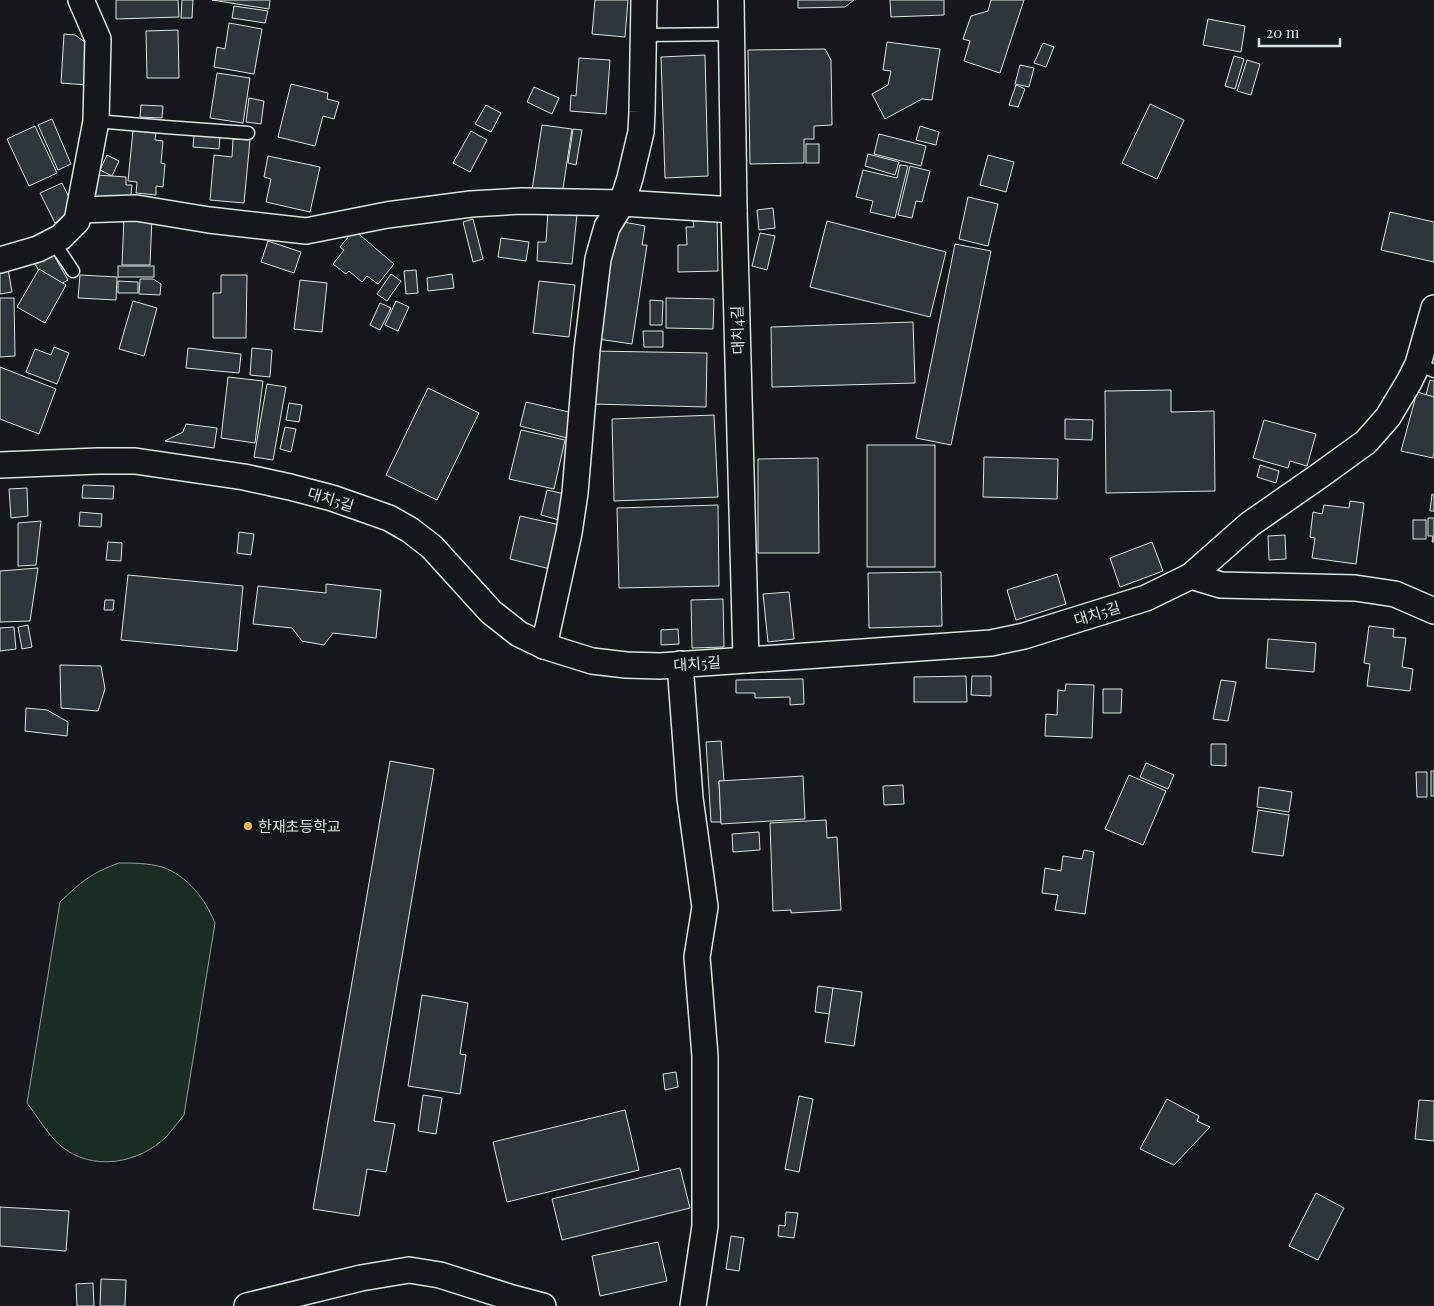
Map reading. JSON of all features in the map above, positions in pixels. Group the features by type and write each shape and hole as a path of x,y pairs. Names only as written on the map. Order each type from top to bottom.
{"street":[{"path":"0,260 38,248 61,237 77,221 96,121 98,40 81,0"},
{"path":"544,646 562,566 575,493 587,350 598,259 607,227 622,203 641,132 644,0"},
{"name":"대치4길","path":"731,0 734,210 746,660"},
{"path":"80,210 136,208 209,220 306,231 387,215 471,204 522,201 622,203 734,210"},
{"name":"대치5길","path":"0,465 134,461 244,477 332,498 389,518 410,530 432,547 491,612 519,634 544,646 592,661 660,666 991,642 1024,636 1146,598 1191,576 1250,524 1366,442 1388,417 1409,382 1426,368 1434,308"},
{"path":"1191,576 1221,586 1356,588 1395,594 1434,611"},
{"path":"680,664 690,798 705,907 697,957 705,1056 705,1226 693,1306"},
{"path":"247,1306 361,1278 409,1270 440,1275 509,1298 543,1306"}],"lane":[{"path":"643,34 731,34"},
{"path":"96,121 165,128 248,132"},
{"path":"53,241 73,271"}],"green space":[{"path":"119,863 162,867 180,876 201,897 215,923 184,1115 156,1146 129,1158 101,1162 73,1154 61,1146 47,1131 27,1103 60,902 87,879 101,870"}],"building":[{"path":"116,0 178,0 179,17 116,19"},
{"path":"182,0 193,0 192,18 181,18"},
{"path":"212,0 270,0 269,9"},
{"path":"595,0 628,0 625,37 592,34"},
{"path":"798,0 854,0 845,7 798,8"},
{"path":"890,0 944,0 944,15 891,17"},
{"path":"991,0 1024,0 1000,73 964,61 970,41 963,39 971,16 988,11"},
{"path":"234,6 268,11 265,23 232,18"},
{"path":"1208,19 1245,26 1241,52 1203,45"},
{"path":"229,23 262,29 254,74 214,67 217,47 225,49"},
{"path":"178,30 179,78 147,78 146,31"},
{"path":"64,34 75,35 89,45 87,85 61,83"},
{"path":"887,42 940,49 932,100 922,99 885,119 872,94 888,85 891,71 883,70"},
{"path":"1043,43 1054,47 1046,67 1034,63"},
{"path":"825,49 831,60 832,125 814,126 814,139 804,139 804,163 750,164 748,50"},
{"path":"705,55 708,176 665,178 661,57"},
{"path":"1234,56 1244,59 1235,89 1225,86"},
{"path":"579,58 610,60 606,114 570,111 571,95 576,96"},
{"path":"1247,60 1260,64 1251,95 1237,91"},
{"path":"1020,65 1034,68 1029,87 1015,84"},
{"path":"217,73 250,78 243,123 210,118"},
{"path":"291,84 328,93 327,99 339,102 334,119 323,116 315,146 278,137"},
{"path":"1016,85 1025,89 1018,107 1009,105"},
{"path":"534,87 559,98 552,114 527,102"},
{"path":"249,98 264,101 261,124 246,122"},
{"path":"1150,104 1184,120 1157,179 1122,163"},
{"path":"141,105 163,106 162,118 140,117"},
{"path":"486,105 501,113 491,132 475,124"},
{"path":"52,119 71,164 58,170 38,125"},
{"path":"542,125 572,129 562,195 532,190"},
{"path":"35,126 57,173 29,186 7,139"},
{"path":"920,126 939,132 936,145 916,140"},
{"path":"573,129 582,130 576,165 568,163"},
{"path":"133,130 156,133 155,140 163,141 161,163 165,164 163,187 156,186 156,195 136,193 137,182 128,181"},
{"path":"471,131 487,140 470,172 453,163"},
{"path":"879,134 926,146 921,166 874,154"},
{"path":"194,135 220,136 219,149 193,147"},
{"path":"233,139 250,140 244,203 210,200 214,155 232,157"},
{"path":"806,144 819,144 819,163 806,163"},
{"path":"868,154 899,162 895,175 865,166"},
{"path":"107,155 119,161 112,176 100,170"},
{"path":"988,155 1014,162 1006,192 980,185"},
{"path":"268,156 320,167 310,212 266,202 271,179 264,177"},
{"path":"900,165 908,166 895,218 870,212 873,201 856,197 863,170 897,178"},
{"path":"910,166 930,171 922,202 916,201 912,218 898,215"},
{"path":"97,175 126,177 126,185 132,185 130,203 95,201"},
{"path":"62,183 76,212 55,223 40,193"},
{"path":"968,197 998,204 988,246 959,239"},
{"path":"773,208 775,228 759,230 757,210"},
{"path":"548,211 577,214 572,264 537,261 538,242 546,242"},
{"path":"1390,212 1434,222 1434,262 1381,250"},
{"path":"717,214 718,271 678,272 678,245 687,245 686,227 694,227 693,221 699,221 699,215"},
{"path":"124,217 152,217 150,265 122,265"},
{"path":"473,219 483,259 473,262 463,222"},
{"path":"827,221 946,252 930,317 810,287"},
{"path":"624,222 645,226 642,245 647,245 632,344 598,339 612,243 616,243 619,226 624,226"},
{"path":"354,230 394,264 378,284 367,276 362,282 349,271 346,274 333,264 344,250 340,247"},
{"path":"760,233 775,236 767,270 752,266"},
{"path":"501,238 529,242 526,261 498,257"},
{"path":"268,241 301,252 294,273 261,262"},
{"path":"955,244 991,251 951,445 916,438"},
{"path":"52,252 68,280 50,290 34,262"},
{"path":"118,266 154,266 154,277 118,277"},
{"path":"8,269 12,292 0,294 0,270"},
{"path":"39,269 66,285 45,323 17,307"},
{"path":"416,270 418,293 406,294 404,271"},
{"path":"391,274 401,281 387,301 377,294"},
{"path":"452,274 454,288 428,291 427,278"},
{"path":"80,275 117,277 116,300 78,298"},
{"path":"221,275 247,275 246,338 213,338 213,293 221,293"},
{"path":"140,279 153,279 161,284 160,295 139,294"},
{"path":"300,280 327,283 322,332 294,329"},
{"path":"118,281 138,282 138,293 118,293"},
{"path":"539,281 575,285 569,337 533,333"},
{"path":"0,298 14,298 15,356 0,357"},
{"path":"666,298 714,299 713,329 666,328"},
{"path":"650,300 663,301 662,325 650,325"},
{"path":"133,301 157,308 144,356 119,349"},
{"path":"396,301 409,307 398,331 385,325"},
{"path":"380,303 391,308 380,330 370,325"},
{"path":"913,322 915,383 772,387 771,327"},
{"path":"643,331 663,331 663,347 644,347"},
{"path":"54,347 69,353 57,384 26,372 35,349 51,355"},
{"path":"188,348 241,354 239,373 186,368"},
{"path":"252,348 272,350 270,377 250,375"},
{"path":"594,351 707,353 706,407 593,404"},
{"path":"0,367 56,389 39,434 0,419"},
{"path":"228,377 263,381 255,443 221,438"},
{"path":"1430,380 1434,381 1434,397 1426,395"},
{"path":"267,384 286,387 273,460 254,457"},
{"path":"428,388 479,413 437,500 386,475"},
{"path":"1171,390 1171,412 1214,411 1215,491 1106,493 1105,391"},
{"path":"1417,392 1434,397 1433,458 1401,451"},
{"path":"526,402 573,413 567,438 520,426"},
{"path":"289,403 302,405 299,422 286,420"},
{"path":"714,415 718,497 614,501 612,419"},
{"path":"1065,419 1093,420 1092,440 1065,439"},
{"path":"1264,420 1316,434 1307,466 1290,461 1288,468 1253,458"},
{"path":"186,424 217,428 214,448 165,441 183,432"},
{"path":"285,427 296,429 291,452 280,449"},
{"path":"521,430 565,440 554,489 509,479"},
{"path":"867,445 935,445 935,567 867,567"},
{"path":"984,457 1058,459 1057,499 983,497"},
{"path":"818,458 819,553 758,553 758,459"},
{"path":"1260,465 1279,471 1276,483 1257,477"},
{"path":"83,485 114,486 113,499 82,498"},
{"path":"27,488 28,516 11,518 9,489"},
{"path":"547,490 565,494 559,520 541,515"},
{"path":"1432,494 1434,495 1434,511 1430,511"},
{"path":"1350,501 1364,503 1356,564 1312,558 1315,538 1310,537 1313,512 1322,514 1324,505 1349,508"},
{"path":"718,505 719,586 619,588 617,508"},
{"path":"80,512 102,514 101,527 79,526"},
{"path":"520,516 560,525 550,569 510,559"},
{"path":"1428,518 1434,518 1434,542 1432,542 1433,536 1428,536"},
{"path":"1413,520 1426,520 1426,539 1413,539"},
{"path":"41,521 36,565 18,566 18,523"},
{"path":"239,532 254,534 251,555 237,553"},
{"path":"1285,535 1286,559 1269,560 1268,536"},
{"path":"108,542 122,543 121,561 106,560"},
{"path":"1152,542 1163,571 1120,587 1110,558"},
{"path":"38,568 30,621 0,622 0,571"},
{"path":"941,572 942,626 869,628 868,573"},
{"path":"1057,574 1066,604 1016,620 1007,590"},
{"path":"128,575 243,586 237,651 121,640"},
{"path":"326,584 381,590 376,638 333,633 324,645 302,641 292,628 253,624 258,586 326,593"},
{"path":"789,592 794,639 768,642 763,594"},
{"path":"723,599 724,647 692,648 691,600"},
{"path":"105,600 114,600 113,610 104,610"},
{"path":"28,625 32,647 22,649 18,627"},
{"path":"1369,626 1394,629 1393,637 1406,638 1402,667 1413,669 1410,691 1367,686 1370,664 1364,663"},
{"path":"14,627 16,649 0,651 0,628"},
{"path":"678,629 679,644 661,645 661,630"},
{"path":"1268,639 1316,643 1314,672 1266,668"},
{"path":"60,665 101,666 105,689 98,711 61,708"},
{"path":"966,676 967,702 914,702 914,677"},
{"path":"972,676 991,676 991,696 971,695"},
{"path":"803,679 804,704 790,705 790,697 755,698 755,693 736,693 736,680"},
{"path":"1221,680 1236,682 1228,721 1213,719"},
{"path":"1066,684 1094,685 1092,738 1045,736 1046,714 1057,715 1058,690 1065,691"},
{"path":"1103,689 1122,689 1121,713 1103,713"},
{"path":"26,708 47,710 68,722 67,736 25,731"},
{"path":"721,741 724,781 719,781 721,822 711,822 706,742"},
{"path":"1211,744 1226,744 1226,766 1211,765"},
{"name":"한재초등학교","path":"390,761 434,769 374,1121 395,1124 386,1172 367,1169 359,1216 313,1209"},
{"path":"1146,763 1174,775 1168,789 1140,777"},
{"path":"1431,771 1434,771 1434,796 1431,796"},
{"path":"1416,772 1427,772 1427,797 1417,797"},
{"path":"1129,775 1166,791 1143,845 1105,829"},
{"path":"803,776 805,819 721,824 719,781"},
{"path":"903,785 904,804 884,805 883,786"},
{"path":"1259,787 1292,792 1289,812 1257,807"},
{"path":"1258,810 1289,815 1283,856 1252,852"},
{"path":"826,820 827,838 837,837 841,910 791,913 791,910 773,911 770,823"},
{"path":"759,832 760,850 733,852 732,834"},
{"path":"1084,850 1094,852 1085,914 1055,910 1058,895 1042,893 1045,868 1061,871 1063,856 1082,859"},
{"path":"818,986 833,988 830,1014 815,1012"},
{"path":"833,988 862,992 854,1046 825,1042"},
{"path":"422,995 468,1003 460,1054 466,1055 460,1094 408,1086"},
{"path":"676,1072 678,1087 665,1090 663,1074"},
{"path":"423,1095 442,1098 436,1134 418,1131"},
{"path":"799,1096 813,1099 799,1172 785,1169"},
{"path":"1167,1099 1199,1116 1197,1121 1210,1127 1174,1165 1140,1149"},
{"path":"1419,1100 1434,1101 1434,1141 1415,1139"},
{"path":"625,1110 639,1170 507,1202 493,1142"},
{"path":"680,1168 690,1208 562,1240 552,1199"},
{"path":"1316,1193 1344,1208 1318,1260 1289,1246"},
{"path":"0,1207 69,1211 66,1251 0,1246"},
{"path":"786,1212 798,1213 794,1238 778,1236 779,1225 785,1226"},
{"path":"731,1236 744,1238 739,1271 726,1269"},
{"path":"658,1242 667,1281 600,1296 592,1256"},
{"path":"101,1279 126,1280 125,1306 100,1306"},
{"path":"93,1283 94,1306 77,1306 76,1284"}],"place":[{"name":"한재초등학교","path":"248,826"}]}
